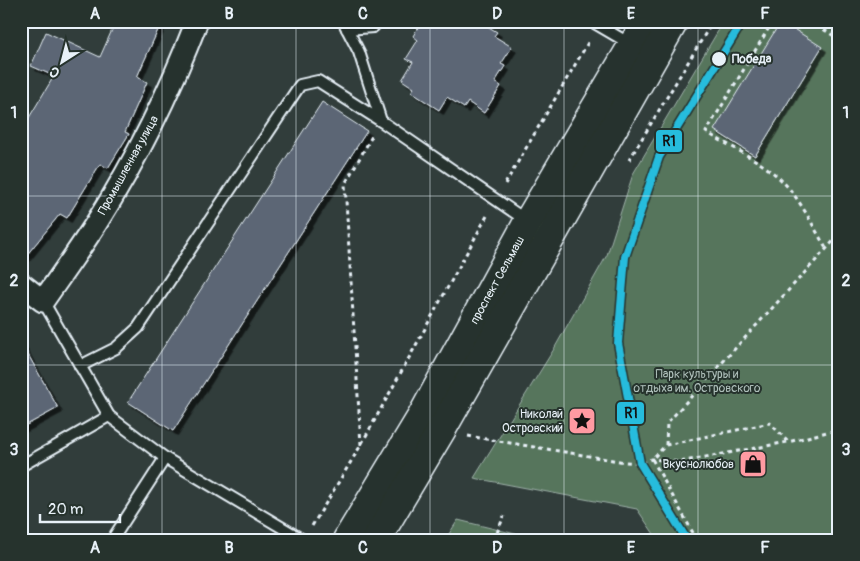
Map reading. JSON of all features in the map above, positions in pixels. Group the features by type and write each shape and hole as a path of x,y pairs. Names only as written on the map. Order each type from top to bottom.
{"main road":[{"name":"проспект Сельмаш","path":"347,540 422,416 528,222 647,21"},
{"name":"проспект Сельмаш","path":"376,540 442,429 674,21"}],"street":[{"name":"Промышленная улица","path":"43,301 97,222 144,138 181,64 197,21"},
{"path":"21,284 43,301"}],"lane":[{"path":"345,25 373,27 378,21"},
{"path":"594,23 633,45"},
{"path":"345,25 359,52 381,121"},
{"path":"80,366 116,348 138,328 300,85 318,80 528,222"},
{"path":"43,301 108,416 165,458 306,536"},
{"path":"21,466 108,416"},
{"path":"112,540 165,458"}],"path":[{"path":"773,21 706,132 772,172 784,183 800,202 827,250"},
{"path":"810,21 839,39"},
{"path":"306,536 361,445 594,23"},
{"path":"361,445 345,184 381,121"},
{"path":"666,445 667,423 839,235"},
{"path":"652,459 666,445 770,423 788,442"},
{"path":"442,429 469,436 640,463 652,459 678,462 788,442 839,429"},
{"path":"652,459 697,540"},
{"path":"494,540 504,516"}],"green space":[{"name":"Парк культуры и отдыха им. Островского","path":"724,21 839,21 839,540 658,540 637,509 474,478 554,349 607,255 633,174"},
{"path":"458,520 540,540 445,540"}],"building":[{"path":"116,21 162,21 137,77 147,82 125,132 129,134 108,168 100,164 67,218 60,214 21,262 21,131 54,76 31,66 46,32 100,57"},
{"path":"422,21 479,21 497,32 494,36 512,47 501,64 505,66 495,82 501,86 484,113 468,102 464,108 447,97 439,110 411,92 414,88 402,80 413,62 406,59 418,40 413,36"},
{"path":"781,21 822,47 755,156 714,130"},
{"path":"322,102 367,131 173,431 128,402"},
{"path":"21,342 58,408 21,428"}],"transit line":[{"name":"R1","path":"687,540 640,463 618,343 625,257 659,157 743,21"}],"place":[{"name":"Победа","path":"719,59"},
{"name":"Николай Островский","path":"582,421"},
{"name":"Вкуснолюбов","path":"753,464"}]}
